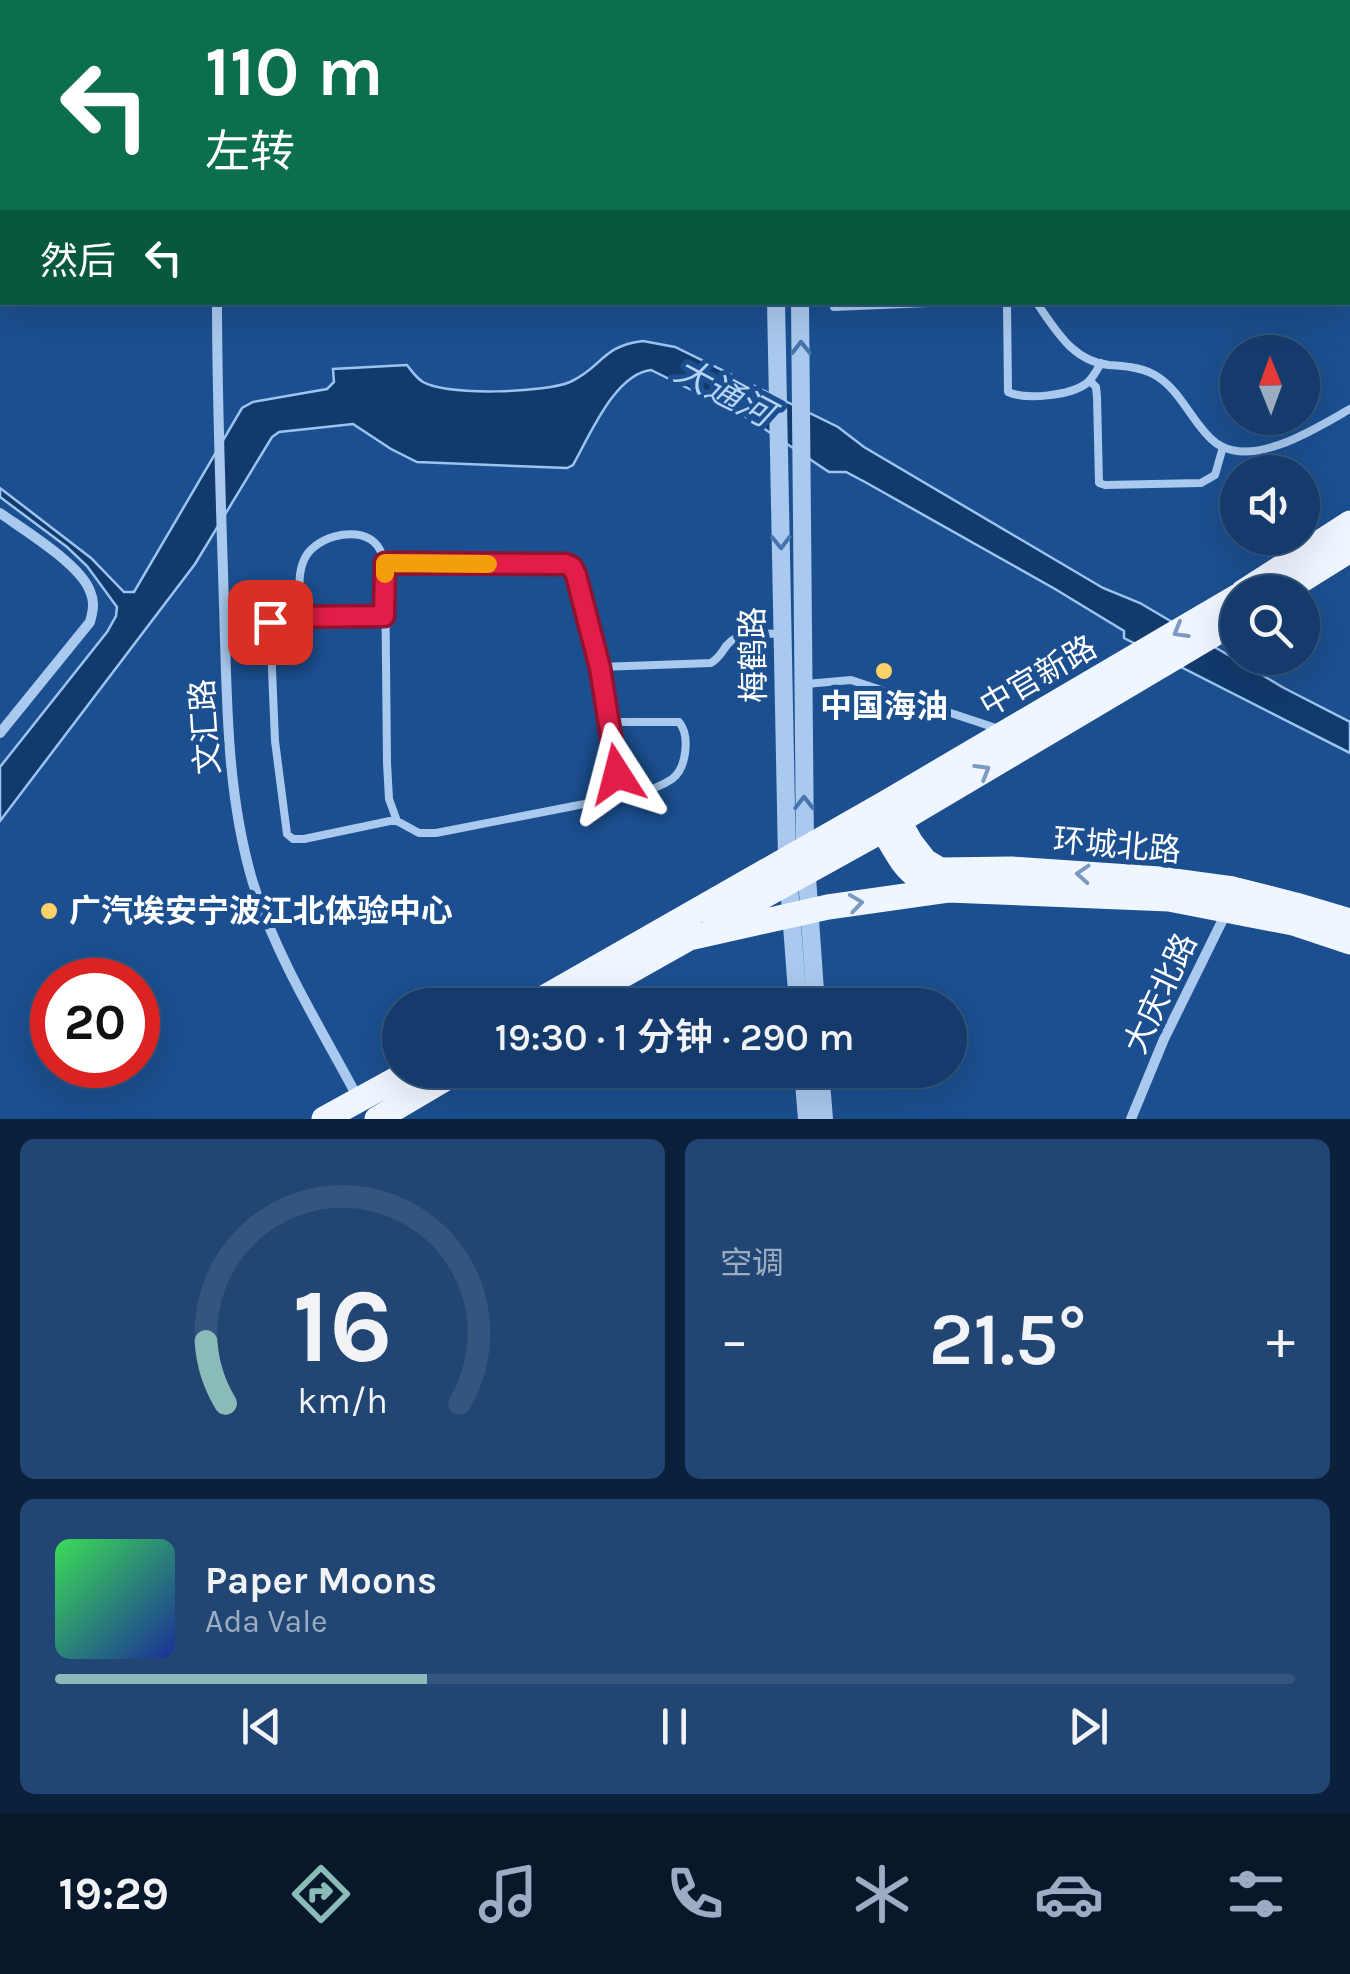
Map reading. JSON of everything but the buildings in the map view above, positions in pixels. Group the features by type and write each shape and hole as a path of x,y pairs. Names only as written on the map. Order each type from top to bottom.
{"main road":[{"name":"中官新路","path":"1276,575 1350,522"},
{"path":"1310,575 1350,550"},
{"name":"中官新路","path":"885,816 1008,732 1220,612"},
{"name":"中官新路","path":"885,816 1168,662 1220,617"},
{"name":"环城北路","path":"563,988 885,816"},
{"name":"环城北路","path":"885,816 909,872 923,882 948,890"},
{"name":"环城北路","path":"885,816 925,861 940,870 1012,869 1158,879 1230,899 1350,942"},
{"name":"环城北路","path":"600,988 689,938 796,866"},
{"name":"环城北路","path":"689,938 800,913 948,890 1296,904 1350,921"},
{"path":"324,1119 364,1109 390,1088"},
{"path":"378,1119 430,1088"}],"street":[{"name":"文汇路","path":"217,305 228,735 238,822 254,884 279,949 364,1109"},
{"name":"梅鹤路","path":"776,305 782,634 800,913 813,988"},
{"name":"梅鹤路","path":"796,866 804,684 800,305"},
{"path":"0,512 71,565 90,590 94,606 90,622 0,733"},
{"name":"大庆北路","path":"1130,1119 1230,899"},
{"name":"梅鹤路","path":"798,988 800,913"},
{"path":"804,1088 807,1119"},
{"path":"821,1088 824,1119"}],"lane":[{"path":"834,306 864,305"},
{"path":"1006,305 1008,392 1048,396 1076,389 1090,381 1101,363"},
{"path":"1038,305 1072,351 1088,360 1124,364 1154,374 1175,390 1208,436 1222,448 1242,452 1271,447 1300,437 1350,409"},
{"path":"1090,381 1096,387 1097,397 1099,483 1201,483 1215,476 1222,448"},
{"path":"301,617 300,571 313,545 329,538 361,535 376,543 385,563 389,799 397,821"},
{"path":"385,563 572,567 600,668 621,796"},
{"path":"384,616 276,617 270,622 275,741 286,834 293,839 397,821 419,833 436,833 621,796 676,777 682,766 684,728 679,722 608,722"},
{"path":"600,668 711,663 736,638 746,634 782,634"},
{"path":"804,684 851,680 1008,732"}],"water":[{"name":"大通河","path":"643,341 675,347 838,427 864,447 1103,588 1140,603 1220,650 1220,675 1262,675 1350,722 1350,753 1124,638 1124,631 1055,589 846,472 829,472 748,418 651,370 626,382 615,394 573,465 567,468 417,462 353,424 279,432 272,437 195,564 0,821 0,767 107,632 117,607 87,566 0,497 0,488 91,558 124,592 134,592 242,408 253,402 327,389 334,382 333,369 407,365 421,380 435,386 474,391 540,389 570,382 610,352"}],"slow traffic":[{"path":"385,574 385,563 488,564"}],"place":[{"name":"中国海油","path":"884,671"},
{"name":"广汽埃安宁波江北体验中心","path":"49,911"}],"route":[{"path":"270,622 276,617 384,616 385,563 566,564 576,575 600,668 617,774"}]}
